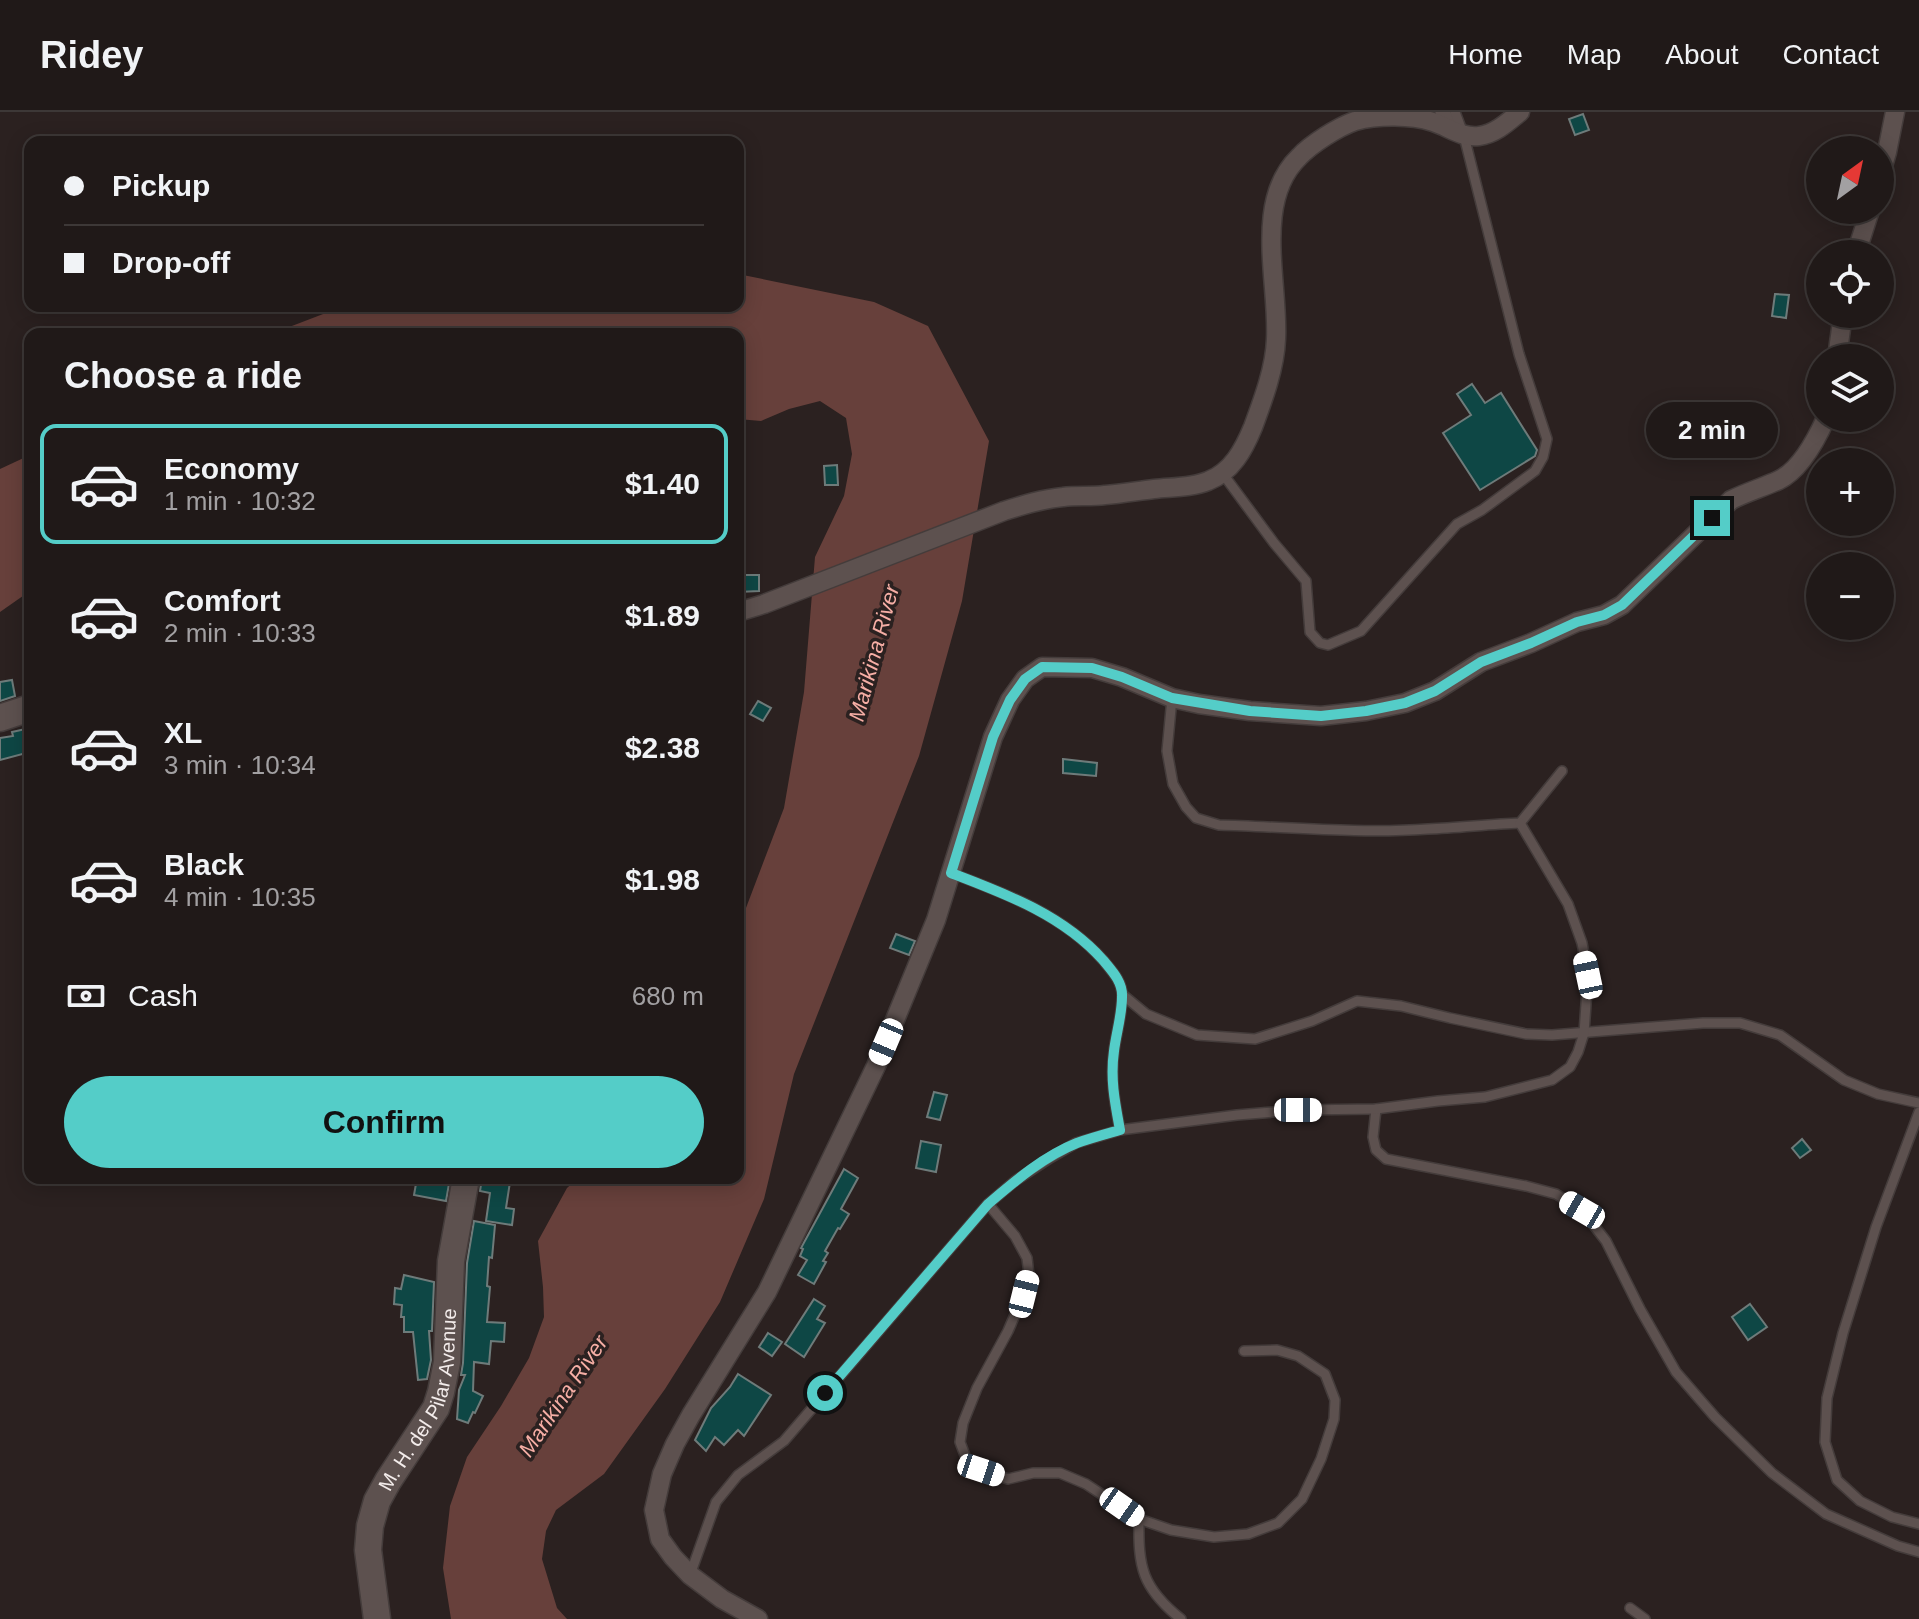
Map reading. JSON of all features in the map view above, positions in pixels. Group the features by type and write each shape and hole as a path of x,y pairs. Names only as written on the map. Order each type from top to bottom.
{"street":[{"path":"744,610 1035,501 1187,486 1207,482 1223,474 1246,443 1267,387 1276,342 1271,239 1274,209 1282,182 1298,158 1328,135 1355,122 1415,116 1438,123 1459,123 1481,136 1495,131 1520,112"},
{"path":"1890,136 1895,112"},
{"path":"758,1619 722,1599 690,1575 660,1539 654,1510 662,1474 691,1415 767,1292 876,1066 931,931 993,737 1010,700 1025,679 1042,667 1092,668 1172,698 1250,711 1321,716 1405,703 1435,691 1481,662 1577,622 1604,615 1622,605 1731,500 1782,479 1793,470 1820,432"},
{"path":"0,718 24,710"},
{"name":"M. H. del Pilar Avenue","path":"377,1619 368,1550 370,1526 377,1501 436,1408 441,1392 447,1362 451,1261 465,1184"}],"lane":[{"path":"1223,474 1306,581 1310,632 1320,643 1328,645 1361,631 1457,524 1482,510 1535,471 1543,457 1547,439 1519,354 1459,123 1440,112"},
{"path":"1172,698 1167,751 1173,784 1196,818 1219,825 1427,830 1520,823 1562,771"},
{"path":"690,1575 716,1502 738,1475 784,1441 988,1204 1050,1158 1076,1143 1120,1130 1237,1115 1376,1109 1485,1097 1552,1080 1570,1067 1584,1033 1588,975 1582,943 1568,904 1520,823"},
{"path":"951,873 1018,899 1056,920 1091,947 1117,976 1123,995 1113,1054 1112,1084 1120,1130"},
{"path":"1123,995 1146,1014 1197,1035 1255,1039 1312,1021 1357,1001 1401,1006 1526,1034 1740,1023 1780,1035 1844,1080 1878,1094 1919,1103"},
{"path":"1376,1109 1373,1137 1376,1150 1386,1159 1526,1186 1556,1194 1582,1210 1606,1241 1676,1372 1715,1417 1772,1473 1826,1514 1919,1552"},
{"path":"1919,1112 1876,1227 1843,1333 1827,1398 1825,1442 1837,1480 1860,1501 1892,1517 1919,1524"},
{"path":"988,1204 1015,1236 1027,1258 1029,1275 1008,1331 977,1388 963,1423 960,1442 966,1458 981,1470 1008,1479 1033,1473 1060,1473 1086,1484 1139,1519 1171,1530 1214,1537 1248,1534 1278,1523 1302,1499 1321,1459 1334,1419 1335,1400 1325,1374 1298,1356 1277,1350 1244,1351"},
{"path":"1139,1519 1138,1549 1142,1569 1153,1593 1181,1619"},
{"path":"1630,1608 1645,1619"}],"water":[{"name":"Marikina River","path":"744,275 874,302 928,326 989,441 962,601 919,756 794,1074 764,1199 720,1302 665,1389 604,1474 556,1510 546,1531 542,1559 557,1608 567,1619 451,1619 443,1568 450,1506 467,1457 529,1358 544,1317 538,1241 567,1188 571,1184 744,1184 744,913 784,808 804,692 815,557 844,496 852,454 846,418 820,401 761,421 744,420 744,328 287,328 328,312 744,312"},
{"path":"24,458 24,595 0,612 0,469"}],"building":[{"path":"1583,114 1589,130 1575,135 1569,119"},
{"path":"1775,294 1789,295 1786,318 1772,316"},
{"path":"1472,384 1485,403 1501,393 1537,450 1535,456 1480,490 1443,433 1471,415 1457,394"},
{"path":"837,465 838,485 825,485 824,466"},
{"path":"744,575 759,575 759,591 744,592"},
{"path":"12,680 15,696 0,701 0,682"},
{"path":"758,701 771,708 763,721 750,714"},
{"path":"24,729 24,754 0,760 0,738 13,736 12,732"},
{"path":"1063,759 1097,763 1096,776 1063,773"},
{"path":"896,934 915,941 909,955 890,948"},
{"path":"934,1092 947,1095 940,1120 927,1117"},
{"path":"1802,1139 1811,1150 1800,1158 1792,1148"},
{"path":"921,1141 941,1145 936,1172 916,1168"},
{"path":"844,1169 858,1178 841,1209 849,1214 825,1251 828,1253 823,1261 826,1262 814,1284 798,1275 807,1260 800,1256 801,1248"},
{"path":"416,1184 449,1184 446,1201 414,1195"},
{"path":"481,1184 510,1184 506,1208 514,1209 512,1225 486,1221 490,1193 480,1191"},
{"path":"474,1221 495,1225 492,1258 489,1257 487,1322 505,1323 504,1342 491,1341 489,1364 474,1362 473,1391 483,1396 468,1423 457,1419 459,1390 465,1375 461,1375 467,1263"},
{"path":"404,1275 434,1282 432,1331 429,1331 431,1360 427,1379 418,1380 413,1332 404,1332 402,1305 394,1304 395,1288 401,1289"},
{"path":"814,1299 825,1306 817,1319 825,1323 804,1357 785,1344"},
{"path":"1750,1304 1767,1327 1748,1340 1732,1317"},
{"path":"768,1333 782,1342 772,1356 759,1347"},
{"path":"738,1374 771,1395 744,1436 738,1430 724,1445 715,1437 706,1451 695,1440 711,1408"}],"route":[{"path":"825,1393 988,1204 1015,1181 1076,1143 1120,1130 1112,1084 1113,1054 1123,995 1117,976 1091,947 1056,920 1018,899 951,873 993,737 1010,700 1025,679 1042,667 1092,668 1172,698 1285,714 1321,716 1405,703 1435,691 1481,662 1577,622 1604,615 1622,605 1712,518"}]}
